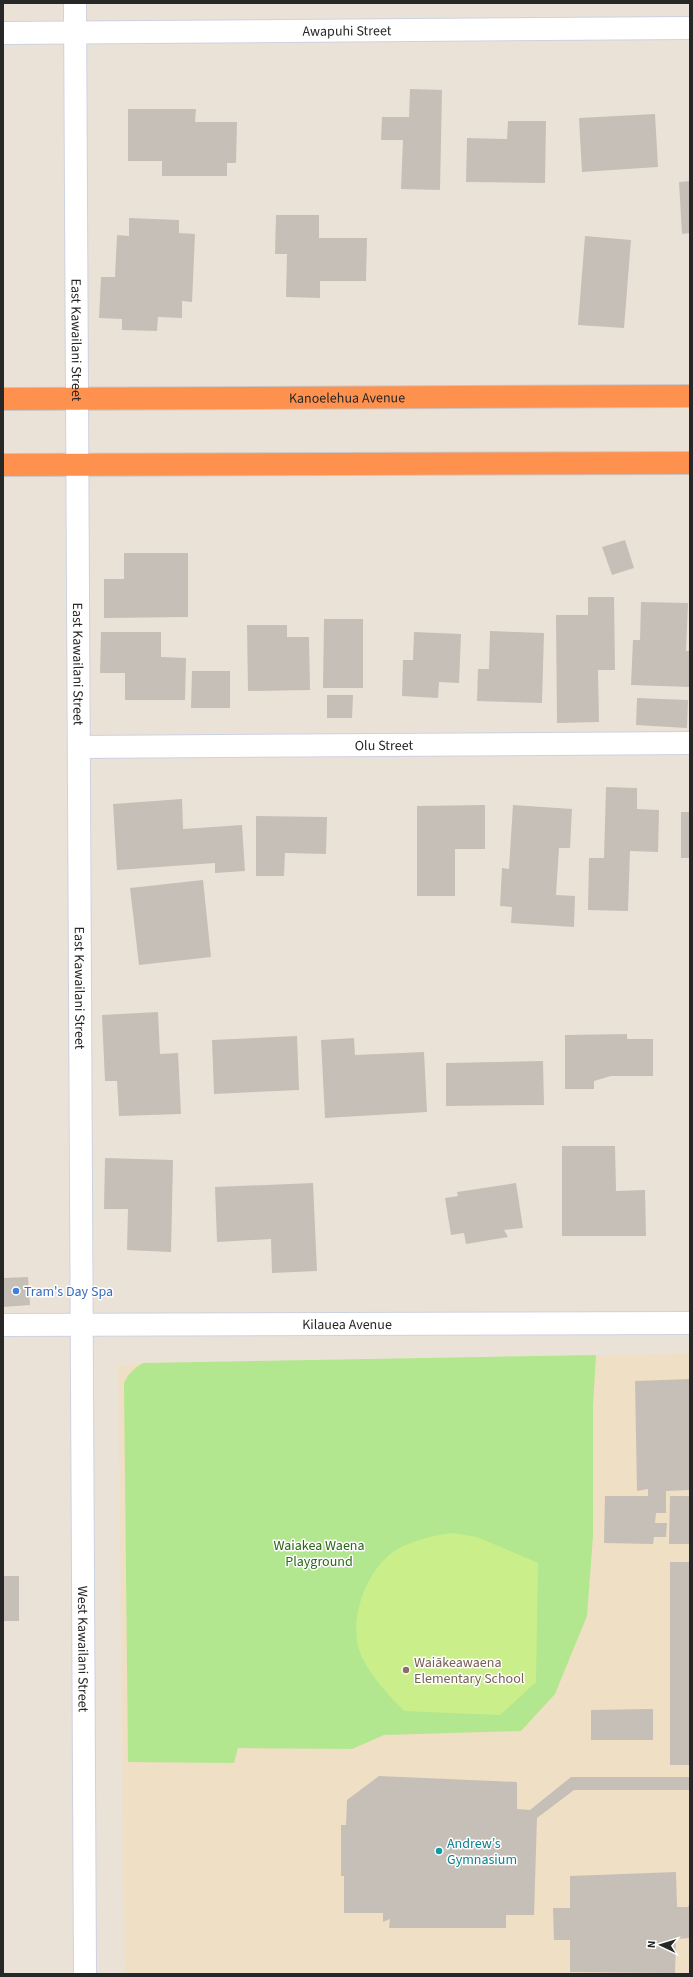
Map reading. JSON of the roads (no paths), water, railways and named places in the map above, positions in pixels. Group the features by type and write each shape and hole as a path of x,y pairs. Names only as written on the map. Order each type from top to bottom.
{"highway":[{"name":"Kanoelehua Avenue","path":"3,399 690,396"},
{"path":"3,465 690,463"}],"street":[{"name":"East Kawailani Street","path":"75,3 81,1324"},
{"name":"Awapuhi Street","path":"3,33 690,28"},
{"name":"Olu Street","path":"78,747 690,743"},
{"name":"Kilauea Avenue","path":"3,1325 690,1323"},
{"name":"West Kawailani Street","path":"81,1324 85,1974"}],"place":[{"name":"Tram's Day Spa","path":"16,1291"},
{"name":"Waiākeawaena Elementary School","path":"406,1670"},
{"name":"Andrew’s Gymnasium","path":"439,1851"}],"park label":[{"name":"Waiakea Waena Playground","path":"319,1554"}]}
